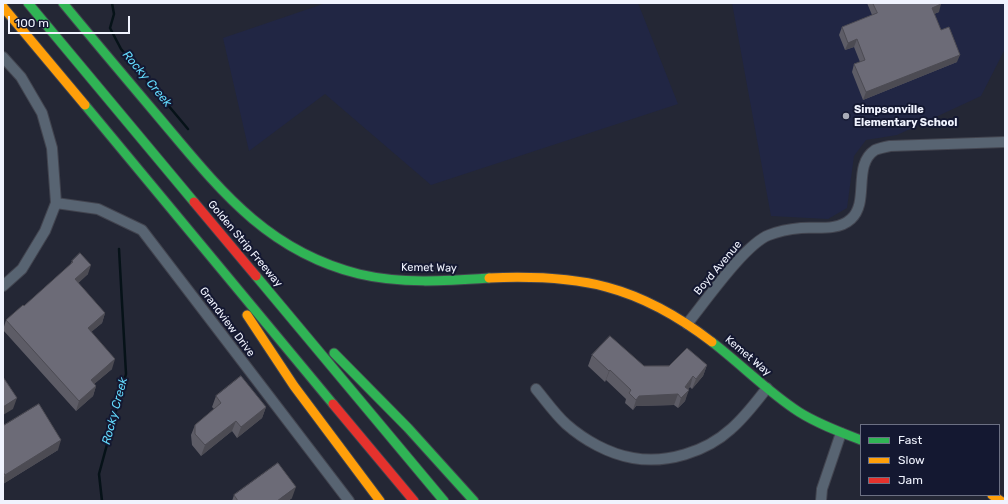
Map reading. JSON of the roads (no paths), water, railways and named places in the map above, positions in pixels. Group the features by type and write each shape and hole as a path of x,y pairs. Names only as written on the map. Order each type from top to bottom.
{"main road":[{"name":"Golden Strip Freeway","path":"28,3 444,501"},
{"name":"Kemet Way","path":"63,3 158,117 232,202 271,235 298,251 335,267 364,275 389,279 434,281 520,276 558,278 613,288 652,303 687,324 720,348 767,388 800,412 841,433 860,440"},
{"path":"3,7 414,501"},
{"path":"188,228 294,386 380,501"},
{"path":"238,255 408,428 474,501"}],"street":[{"path":"3,57 21,77 42,113 52,148 56,203 45,231 22,269 3,286"},
{"name":"Boyd Avenue","path":"687,324 741,257 757,241 768,235 784,231 799,228 835,227 845,224 851,220 856,212 859,202 864,165 868,157 876,150 896,146 1005,142"},
{"name":"Grandview Drive","path":"56,203 98,209 142,230 349,501"},
{"path":"536,389 566,424 594,444 614,453 632,458 652,460 700,449 718,440 731,430 767,388"},
{"path":"821,501 822,489 841,433"}],"waterway":[{"name":"Rocky Creek","path":"112,3 114,14 110,28 121,49 188,129"},
{"name":"Rocky Creek","path":"102,501 99,474 126,374 119,249"}],"place":[{"name":"Simpsonville Elementary School","path":"846,116"}]}
